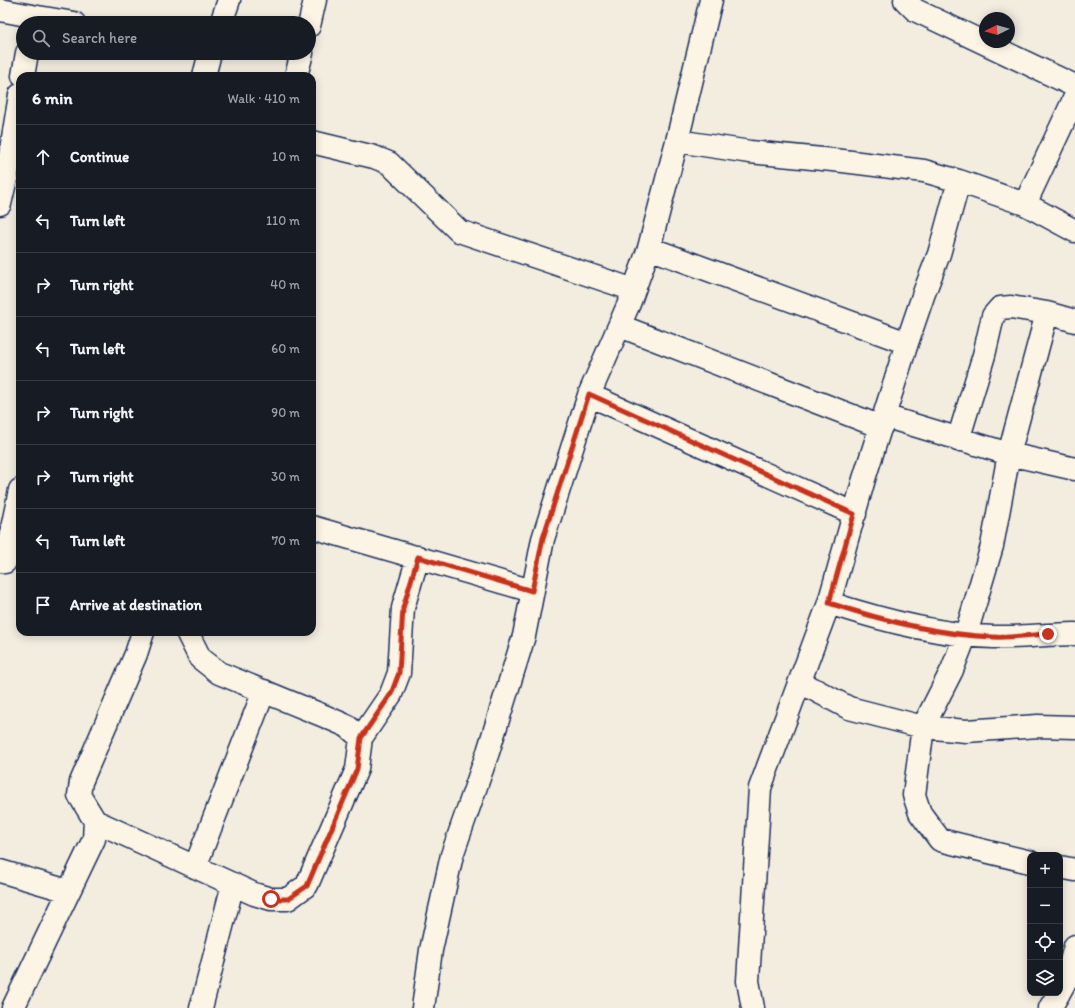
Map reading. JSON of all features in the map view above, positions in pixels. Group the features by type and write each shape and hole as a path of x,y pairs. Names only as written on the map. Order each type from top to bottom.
{"street":[{"path":"223,16 229,0"},
{"path":"312,16 316,0"},
{"path":"422,1008 431,950 452,856 488,752 524,636 543,538 589,394 620,326 649,248 677,141 711,0"},
{"path":"905,0 914,10 1075,86"},
{"path":"0,10 21,16"},
{"path":"24,72 25,60"},
{"path":"205,72 208,60"},
{"path":"297,72 300,60"},
{"path":"1025,204 1075,97"},
{"path":"0,204 7,174 16,119"},
{"path":"677,141 750,152 843,160 924,171 959,181 1025,204 1075,231"},
{"path":"316,143 389,163 459,231 634,290"},
{"path":"753,1008 748,981 760,788 829,603 882,422 907,343 939,254 959,181"},
{"path":"649,248 907,343"},
{"path":"958,440 984,355 993,316 1000,308 1011,307 1047,313 1075,321"},
{"path":"1027,861 940,840 920,813 914,794 923,727 952,670 966,634 992,546 1009,454 1047,313"},
{"path":"620,326 882,422 1075,469"},
{"path":"589,394 854,514"},
{"path":"8,563 16,514"},
{"path":"316,527 532,591"},
{"path":"142,636 136,654 81,782 79,795 95,821 254,894 277,899 288,899 307,886 357,769 361,738 391,694 399,673 403,608 418,557"},
{"path":"829,603 889,621 927,629 966,634 993,637 1075,634"},
{"path":"189,636 200,658 219,673 347,726 361,738"},
{"path":"800,682 849,708 923,727 966,731 1038,726 1075,727"},
{"path":"195,867 264,691"},
{"path":"13,1008 94,839 95,821"},
{"path":"1063,868 1075,870"},
{"path":"0,871 68,891"},
{"path":"201,1008 233,884"},
{"path":"1063,985 1066,980 1075,946"},
{"path":"1050,1008 1057,996"}],"route":[{"path":"271,899 288,899 307,886 357,769 361,738 391,694 399,673 403,608 418,557 532,591 543,538 589,394 854,514 829,603 874,618 927,629 993,637 1048,634"}]}
